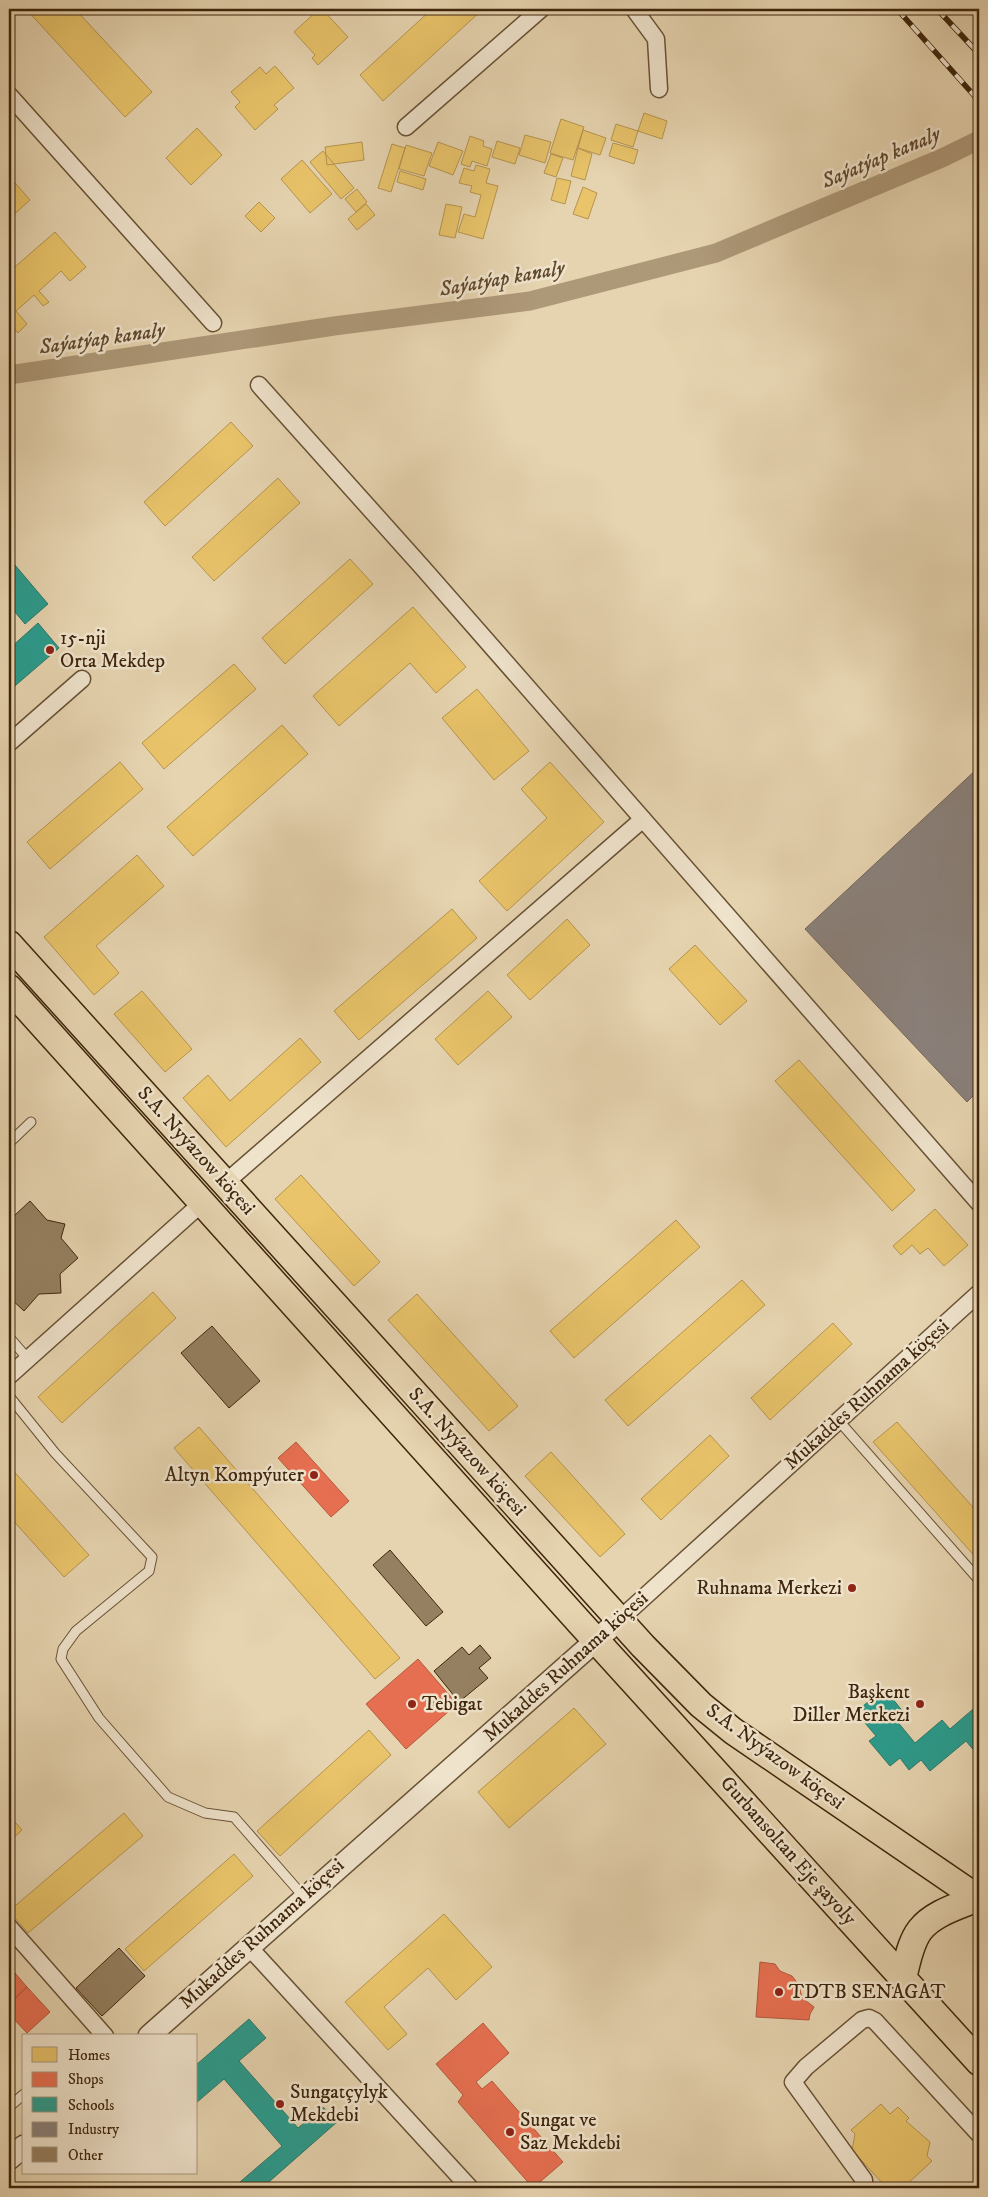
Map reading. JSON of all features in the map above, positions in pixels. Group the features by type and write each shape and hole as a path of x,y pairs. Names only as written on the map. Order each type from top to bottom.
{"main road":[{"name":"S.A. Nyýazow köçesi","path":"9,944 619,1620 701,1705 732,1731 978,1898"},
{"name":"S.A. Nyýazow köçesi","path":"9,988 596,1641"},
{"name":"Gurbansoltan Eje şayoly","path":"596,1641 979,2062"},
{"path":"902,1978 911,1948 920,1929 941,1913 978,1898"}],"street":[{"path":"406,127 540,9"},
{"path":"634,9 656,39 659,89"},
{"path":"9,95 214,323"},
{"path":"258,385 643,819 979,1203"},
{"path":"9,743 82,679"},
{"path":"224,1183 643,819"},
{"path":"9,1376 202,1203"},
{"name":"Mukaddes Ruhnama köçesi","path":"151,2034 248,1946 596,1641 979,1292"},
{"path":"9,1927 103,2034"},
{"path":"248,1946 470,2188"},
{"path":"864,2188 864,2180 793,2082 806,2067 862,2020 869,2018 875,2021 979,2134"},
{"path":"9,2159 22,2148"}],"lane":[{"path":"9,1143 32,1122"},
{"path":"9,1337 28,1359"},
{"path":"9,1396 55,1454 152,1557 149,1570 67,1641 61,1659 100,1718 168,1797 205,1813 234,1816 304,1897"},
{"path":"839,1421 979,1580"},
{"path":"9,2107 22,2096"}],"building: Homes":[{"path":"26,9 75,9 152,92 125,117"},
{"path":"319,9 322,9 348,37 318,65 312,58 315,55 294,32"},
{"path":"432,9 483,9 383,101 360,75"},
{"path":"275,66 294,88 274,105 278,109 255,130 235,107 240,102 231,92 260,67 266,74"},
{"path":"644,113 667,121 662,139 638,131"},
{"path":"561,119 584,127 573,160 550,153"},
{"path":"616,124 638,131 633,147 611,140"},
{"path":"197,128 222,155 191,185 166,158"},
{"path":"583,130 606,138 600,155 578,148"},
{"path":"525,135 551,142 545,163 519,155"},
{"path":"470,136 484,141 483,146 492,149 487,166 472,161 470,167 461,164"},
{"path":"497,141 520,148 515,164 492,157"},
{"path":"362,142 364,160 327,165 325,147"},
{"path":"438,142 463,151 453,175 429,166"},
{"path":"613,143 638,150 634,164 609,156"},
{"path":"392,144 405,148 391,192 378,188"},
{"path":"406,145 432,153 424,176 399,169"},
{"path":"578,148 592,154 585,180 571,176"},
{"path":"323,151 354,188 341,199 310,162"},
{"path":"551,154 563,158 556,177 544,173"},
{"path":"302,160 332,194 310,213 281,179"},
{"path":"476,165 490,169 486,183 498,186 483,239 458,232 464,214 475,217 481,195 470,192 472,186 459,183 464,168 474,171"},
{"path":"400,171 426,179 423,190 397,182"},
{"path":"9,176 30,200 9,219"},
{"path":"557,178 571,181 565,204 551,200"},
{"path":"583,187 597,193 588,219 573,214"},
{"path":"357,189 367,202 356,212 345,199"},
{"path":"259,202 275,218 261,232 245,216"},
{"path":"366,204 375,215 357,230 348,219"},
{"path":"446,204 462,207 455,238 439,235"},
{"path":"55,232 86,267 70,281 61,271 39,291 49,302 43,306 34,295 16,311 27,324 18,333 9,322 9,272"},
{"path":"231,422 253,446 165,526 144,502"},
{"path":"278,478 300,503 214,581 192,557"},
{"path":"350,559 373,584 285,664 262,638"},
{"path":"413,607 466,667 436,693 410,663 339,726 313,696"},
{"path":"234,664 256,689 164,769 142,743"},
{"path":"477,689 529,751 494,780 442,718"},
{"path":"282,725 308,754 193,856 167,827"},
{"path":"120,762 143,789 50,869 27,842"},
{"path":"550,762 604,822 507,911 479,881 547,818 521,789"},
{"path":"137,855 164,886 96,946 119,973 94,995 44,937"},
{"path":"452,909 477,938 359,1040 334,1011"},
{"path":"567,919 590,945 530,1000 507,975"},
{"path":"695,945 747,1001 720,1025 669,969"},
{"path":"142,991 192,1049 165,1072 114,1014"},
{"path":"488,991 512,1017 458,1065 435,1039"},
{"path":"300,1038 321,1062 226,1147 183,1098 208,1075 230,1101"},
{"path":"799,1060 915,1190 892,1211 775,1081"},
{"path":"301,1175 380,1262 354,1286 275,1199"},
{"path":"935,1209 968,1245 944,1266 928,1248 920,1254 912,1245 901,1255 893,1246"},
{"path":"676,1220 700,1247 574,1358 550,1331"},
{"path":"742,1280 765,1305 628,1426 605,1400"},
{"path":"153,1292 176,1318 62,1423 38,1397"},
{"path":"417,1294 518,1406 489,1431 388,1320"},
{"path":"833,1323 852,1344 770,1420 751,1398"},
{"path":"897,1422 979,1514 979,1561 873,1442"},
{"path":"199,1427 400,1658 375,1679 174,1448"},
{"path":"710,1435 729,1456 661,1520 641,1499"},
{"path":"551,1452 625,1534 600,1557 525,1476"},
{"path":"9,1466 89,1555 64,1577 9,1516"},
{"path":"574,1708 606,1744 509,1828 478,1792"},
{"path":"369,1730 391,1755 280,1856 257,1831"},
{"path":"124,1813 143,1836 28,1933 9,1911"},
{"path":"9,1815 22,1830 9,1842"},
{"path":"234,1854 253,1876 144,1971 125,1949"},
{"path":"444,1914 492,1967 456,2000 428,1968 384,2007 407,2034 388,2050 345,2002"},
{"path":"881,2104 890,2114 898,2107 909,2118 906,2121 930,2142 927,2156 932,2161 903,2188 898,2183 884,2185 852,2150 855,2134 851,2130"}],"building: Shops":[{"path":"296,1442 349,1501 331,1517 278,1458"},
{"name":"Tebigat","path":"418,1659 457,1704 406,1749 366,1704"},
{"name":"TDTB SENAGAT","path":"760,1962 775,1964 780,1971 792,1976 799,1985 802,1998 814,2007 809,2020 756,2017"},
{"path":"9,1966 27,1987 9,2004"},
{"path":"27,1987 50,2012 27,2033 9,2014 9,2004"},
{"name":"Sungat ve Saz Mekdebi","path":"483,2023 509,2053 476,2082 482,2089 492,2081 563,2162 533,2188 458,2102 463,2095 436,2064"}],"building: Schools":[{"path":"9,558 48,604 25,624 9,605"},
{"path":"38,623 59,648 9,691 9,649"},
{"path":"884,1688 904,1713 896,1720 915,1743 942,1720 950,1729 979,1704 979,1752 977,1754 966,1741 930,1771 921,1760 909,1770 900,1758 890,1766 869,1741 876,1736 865,1723 871,1718 862,1707"},
{"path":"249,2019 266,2038 239,2061 298,2128 323,2107 337,2122 262,2188 233,2188 282,2146 224,2079 198,2101 198,2063"}],"building: Industry":[{"path":"979,767 979,1090 967,1102 805,929"}],"building: Other":[{"path":"30,1201 47,1220 65,1224 61,1238 78,1258 60,1274 61,1293 39,1294 24,1311 9,1297 9,1215 14,1216"},
{"path":"212,1326 260,1381 229,1408 181,1353"},
{"path":"390,1550 443,1612 426,1626 373,1565"},
{"path":"480,1645 491,1658 479,1668 488,1678 459,1702 434,1671 462,1647 469,1655"},
{"path":"119,1948 145,1976 102,2016 76,1988"}],"waterway":[{"name":"Saýatýap kanaly","path":"9,375 334,326 530,301 716,253 942,158 979,140"}],"railway":[{"path":"897,9 979,101"},
{"path":"937,9 979,54"}],"place":[{"name":"15-nji Orta Mekdep","path":"50,650"},
{"name":"Altyn Kompýuter","path":"314,1475"},
{"name":"Ruhnama Merkezi","path":"852,1588"},
{"name":"Tebigat","path":"412,1704"},
{"name":"Başkent Diller Merkezi","path":"920,1704"},
{"name":"TDTB SENAGAT","path":"779,1992"},
{"name":"Sungatçylyk Mekdebi","path":"280,2104"},
{"name":"Sungat ve Saz Mekdebi","path":"510,2132"}]}
